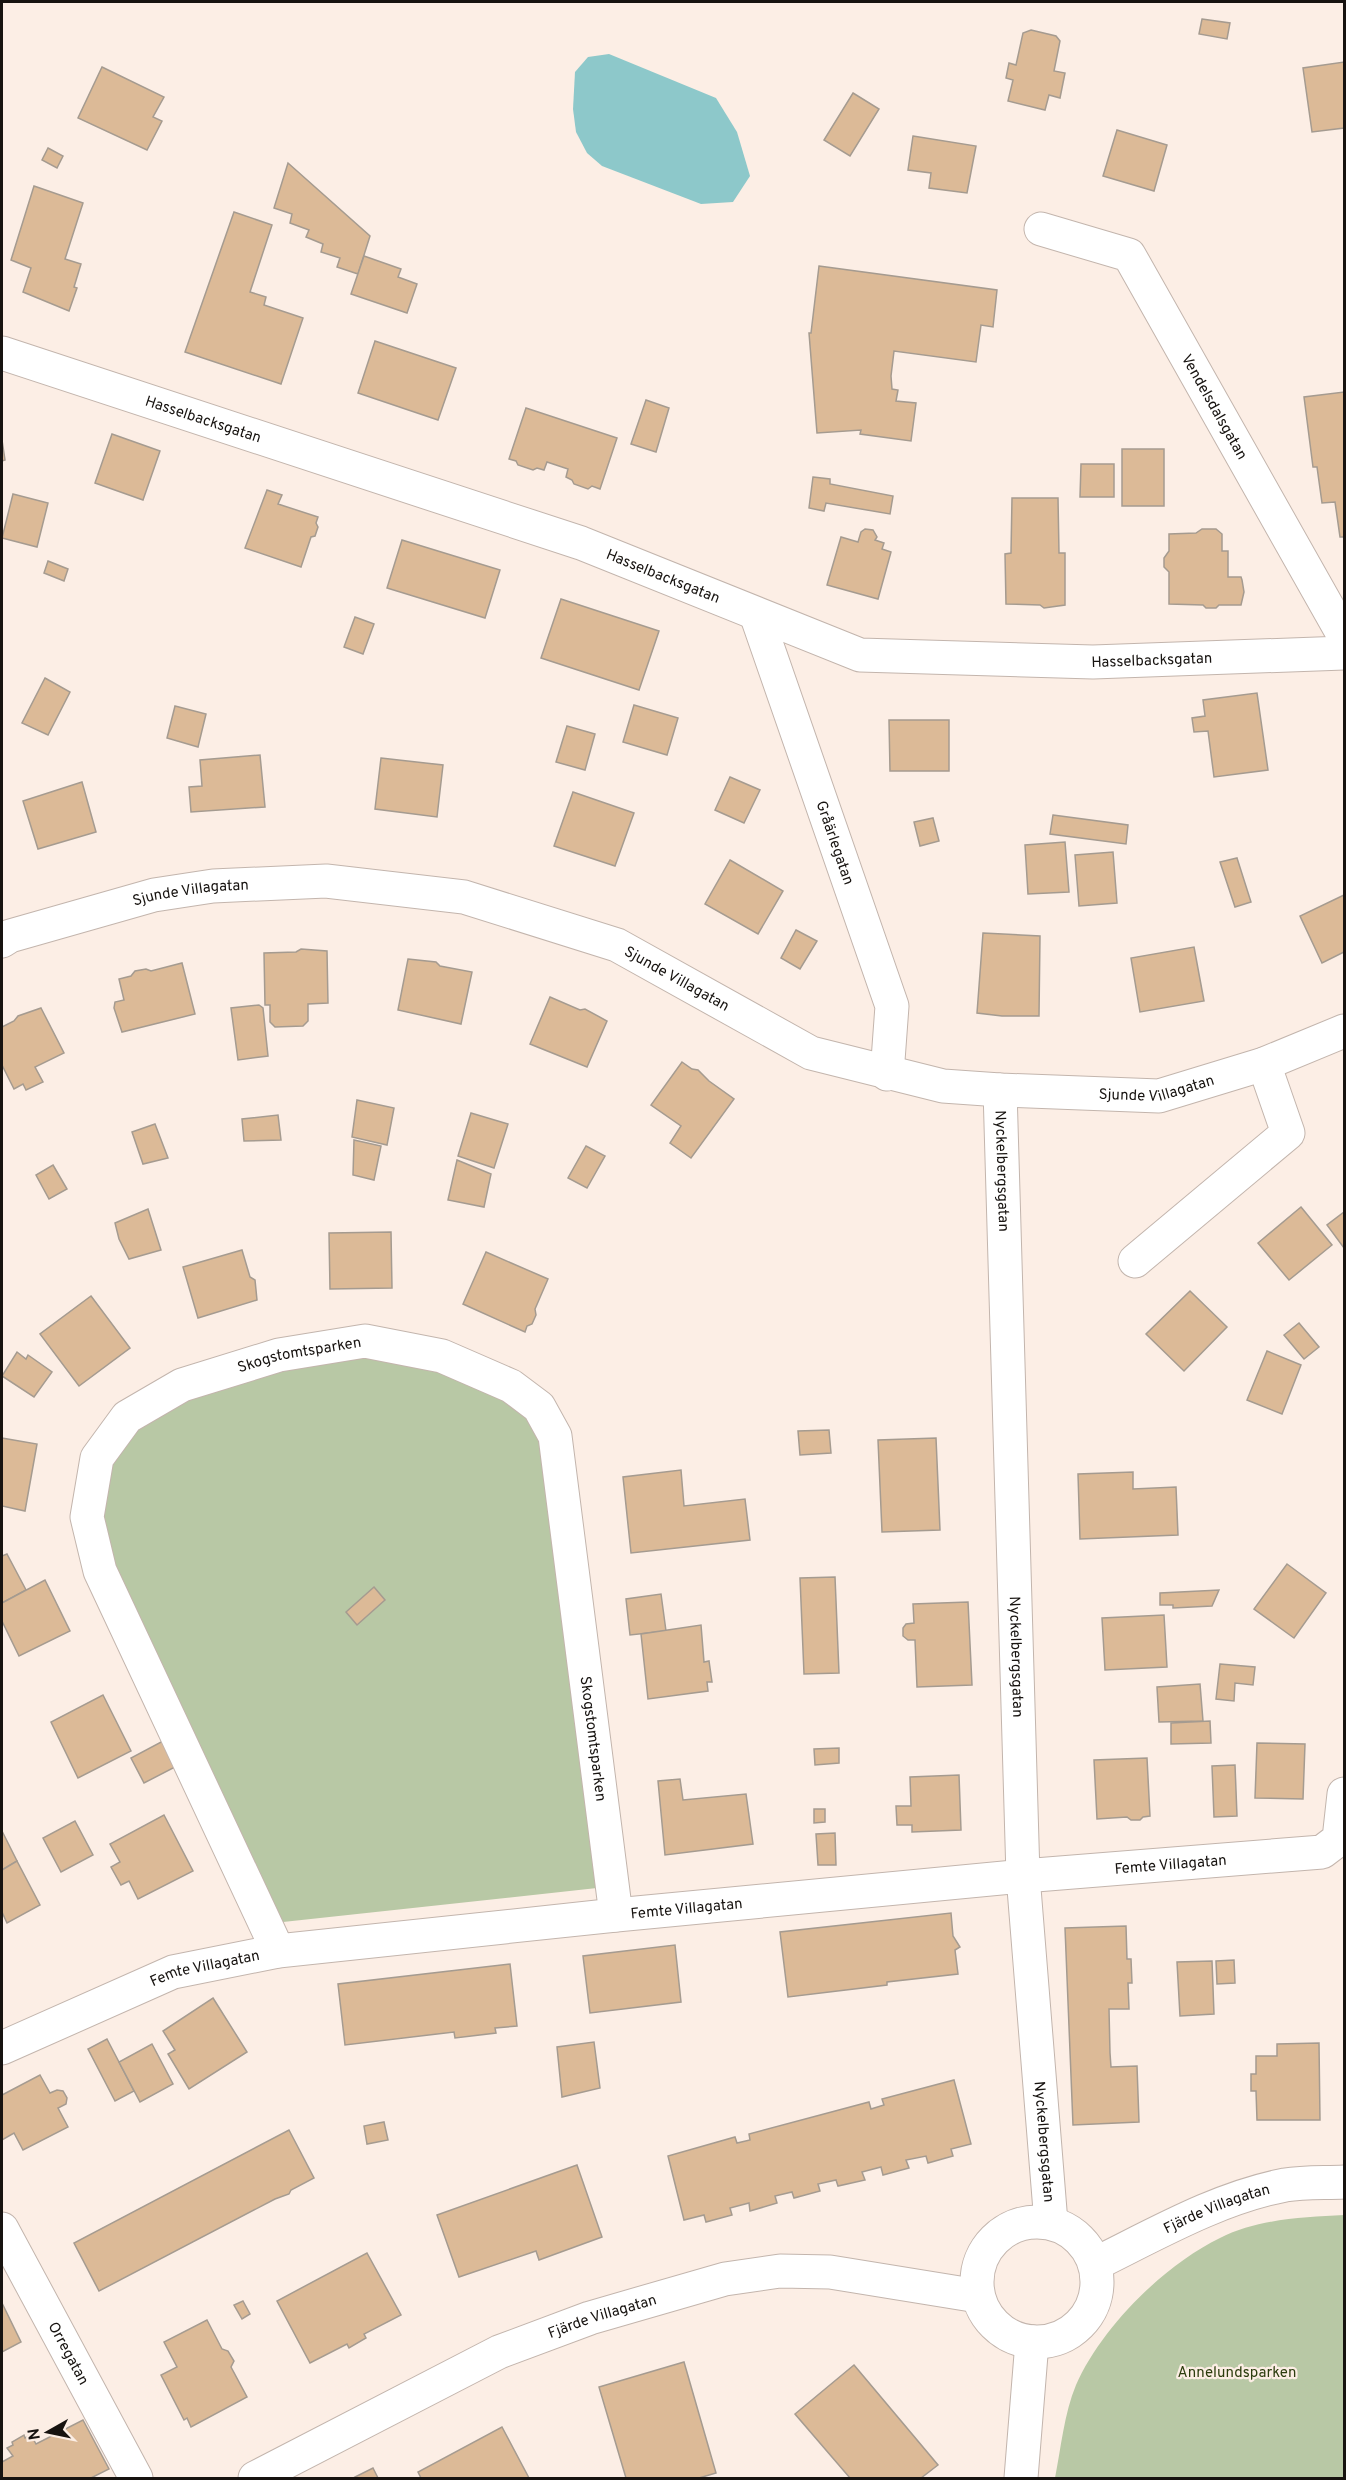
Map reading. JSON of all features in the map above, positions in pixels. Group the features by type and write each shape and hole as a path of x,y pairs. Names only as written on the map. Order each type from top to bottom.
{"street":[{"name":"Vendelsdalsgatan","path":"1041,229 1130,255 1344,636"},
{"name":"Hasselbacksgatan","path":"2,353 581,543 860,655 1094,662 1344,653"},
{"name":"Gråärlegatan","path":"756,614 892,1006 886,1074"},
{"name":"Sjunde Villagatan","path":"4,932 154,895 213,886 326,881 464,897 617,945 811,1053 886,1074 943,1086 1159,1096 1264,1064 1344,1031"},
{"path":"1135,1261 1288,1133 1264,1064"},
{"name":"Nyckelbergsgatan","path":"1000,1090 1023,1876 1051,2223"},
{"name":"Skogstomtsparken","path":"278,1951 100,1571 87,1517 97,1458 127,1417 182,1385 279,1355 365,1341 442,1356 511,1386 539,1407 555,1436 616,1915"},
{"name":"Femte Villagatan","path":"2,2048 173,1972 278,1951 616,1915 1023,1876 1322,1852 1339,1839 1344,1794"},
{"name":"Fjärde Villagatan","path":"1095,2264 1176,2224 1251,2194 1287,2185 1344,2182"},
{"path":"1031,2222 1051,2223 1066,2229 1089,2250 1095,2264 1098,2279 1091,2310 1071,2333 1057,2339 1032,2342 1015,2338 999,2328 986,2314 978,2296 977,2276 983,2256 995,2239 1011,2227 1031,2222"},
{"name":"Orregatan","path":"2,2229 136,2478"},
{"name":"Fjärde Villagatan","path":"255,2478 499,2352 590,2318 725,2279 780,2271 830,2272 978,2296"},
{"path":"1022,2478 1032,2342"}],"green space":[{"path":"363,1354 426,1367 488,1390 523,1414 539,1442 597,1888 283,1922 116,1568 103,1517 113,1462 141,1424 192,1395 282,1367"},
{"name":"Annelundsparken","path":"1344,2215 1344,2478 1055,2478 1068,2408 1087,2363 1118,2321 1156,2281 1199,2250 1235,2232 1281,2220"}],"water":[{"path":"609,54 716,98 737,132 750,176 733,202 701,204 602,166 587,153 576,132 573,109 575,72 588,57"}],"building":[{"path":"1202,19 1230,23 1227,39 1199,34"},
{"path":"1031,30 1056,36 1060,41 1054,71 1065,73 1060,98 1049,95 1045,110 1008,101 1013,80 1006,78 1009,63 1016,65 1023,33"},
{"path":"1344,62 1344,128 1312,132 1303,68"},
{"path":"102,67 164,97 153,117 162,121 147,150 78,118"},
{"path":"853,93 879,109 850,156 824,140"},
{"path":"1117,130 1167,145 1154,191 1103,176"},
{"path":"913,136 976,146 967,193 929,188 931,173 908,170"},
{"path":"48,148 63,156 57,168 42,160"},
{"path":"288,163 370,236 358,274 337,267 340,258 321,252 323,244 306,237 309,230 290,223 292,214 274,208"},
{"path":"34,186 83,203 65,259 81,264 74,287 77,288 69,311 23,292 31,268 11,260"},
{"path":"234,212 272,225 250,292 266,297 264,305 303,318 281,384 185,352"},
{"path":"364,256 401,269 398,277 417,284 407,313 351,294"},
{"path":"819,266 997,290 993,327 981,325 976,362 894,351 891,376 892,389 898,390 896,401 916,403 911,441 860,434 861,430 817,433 809,333 811,333"},
{"path":"375,341 456,368 438,420 358,393"},
{"path":"1344,392 1344,537 1340,537 1335,502 1322,503 1317,467 1313,467 1304,397"},
{"path":"646,400 669,408 656,452 631,444"},
{"path":"526,408 617,438 600,489 592,486 588,489 574,484 566,477 568,469 547,462 544,470 537,468 533,470 509,459"},
{"path":"112,434 160,451 143,500 95,483"},
{"path":"2,440 5,460 2,461"},
{"path":"1122,449 1164,449 1164,506 1122,506"},
{"path":"1081,464 1114,464 1114,497 1080,497"},
{"path":"813,477 830,479 830,484 893,496 890,514 826,503 824,511 809,508"},
{"path":"267,490 282,495 278,504 318,517 315,536 311,537 301,567 245,548"},
{"path":"13,494 48,503 37,547 2,538"},
{"path":"1012,498 1058,498 1059,553 1065,553 1065,605 1044,608 1040,605 1006,604 1005,554 1011,553"},
{"path":"865,529 873,530 877,537 875,540 884,543 882,549 891,552 878,599 827,585 841,537 858,542 861,532"},
{"path":"1202,529 1216,529 1222,534 1222,551 1228,551 1228,577 1241,577 1242,580 1244,592 1241,605 1219,605 1216,608 1206,608 1203,605 1169,604 1169,572 1164,567 1164,558 1169,551 1169,534 1196,533"},
{"path":"402,540 500,570 485,618 387,588"},
{"path":"48,561 68,569 64,581 44,573"},
{"path":"561,599 659,631 639,690 541,658"},
{"path":"355,617 374,624 363,654 344,647"},
{"path":"45,678 70,692 48,735 22,723"},
{"path":"1257,693 1268,770 1214,777 1208,731 1194,732 1192,718 1205,716 1203,700"},
{"path":"634,705 678,718 667,755 623,742"},
{"path":"175,706 206,714 198,747 167,738"},
{"path":"889,720 949,720 949,771 890,771"},
{"path":"567,726 595,734 585,770 556,762"},
{"path":"260,755 265,807 191,812 189,787 202,786 200,760"},
{"path":"381,758 443,765 437,817 375,809"},
{"path":"730,777 760,790 744,823 715,810"},
{"path":"82,782 96,832 38,849 23,801"},
{"path":"573,792 634,813 615,866 554,846"},
{"path":"1053,815 1128,825 1126,844 1050,834"},
{"path":"933,818 939,841 920,846 914,822"},
{"path":"1065,842 1069,892 1028,894 1025,845"},
{"path":"1113,852 1117,903 1079,906 1075,855"},
{"path":"1237,858 1251,902 1235,907 1220,862"},
{"path":"730,860 783,891 758,934 705,904"},
{"path":"1344,895 1344,952 1322,963 1300,916"},
{"path":"796,930 817,941 800,969 781,958"},
{"path":"983,933 1040,936 1039,1016 977,1013"},
{"path":"1194,947 1204,1001 1140,1012 1131,958"},
{"path":"301,949 327,951 328,1003 308,1004 308,1021 303,1026 275,1027 270,1022 270,1005 265,1005 264,953 296,952"},
{"path":"408,959 436,962 440,966 472,972 461,1024 398,1010"},
{"path":"182,963 195,1014 122,1032 114,1008 115,1002 124,1000 119,979 131,976 135,971 146,969 151,971"},
{"path":"550,997 580,1010 585,1009 607,1021 587,1067 530,1044"},
{"path":"259,1005 263,1008 268,1056 238,1060 231,1008"},
{"path":"41,1008 64,1053 35,1067 43,1082 26,1090 23,1084 14,1089 2,1065 2,1027 14,1021 18,1016"},
{"path":"682,1062 698,1070 734,1099 691,1158 670,1143 681,1126 651,1105"},
{"path":"357,1100 394,1108 387,1145 352,1137"},
{"path":"471,1113 508,1124 494,1168 458,1156"},
{"path":"278,1115 281,1140 244,1141 242,1119"},
{"path":"155,1124 168,1158 143,1164 132,1132"},
{"path":"354,1140 381,1146 374,1180 353,1175"},
{"path":"586,1146 605,1156 587,1188 568,1178"},
{"path":"457,1160 491,1174 484,1207 448,1200"},
{"path":"53,1165 67,1189 49,1199 36,1175"},
{"path":"1301,1207 1332,1245 1289,1280 1258,1243"},
{"path":"148,1209 161,1250 129,1259 119,1239 115,1223"},
{"path":"1344,1212 1344,1248 1327,1225"},
{"path":"391,1232 392,1288 330,1289 329,1233"},
{"path":"242,1250 250,1277 255,1280 257,1300 198,1318 183,1267"},
{"path":"486,1252 548,1279 535,1309 536,1315 525,1332 463,1304"},
{"path":"1190,1291 1227,1327 1184,1371 1146,1334"},
{"path":"91,1296 130,1348 79,1386 40,1334"},
{"path":"1299,1323 1319,1347 1304,1359 1284,1335"},
{"path":"1267,1351 1301,1365 1282,1414 1247,1400"},
{"path":"17,1352 26,1359 28,1355 52,1372 34,1397 2,1376"},
{"path":"829,1430 831,1453 800,1455 798,1431"},
{"path":"2,1438 37,1444 25,1511 2,1506"},
{"path":"936,1438 940,1530 882,1532 878,1440"},
{"path":"681,1470 684,1506 745,1499 750,1540 631,1553 623,1477"},
{"path":"1133,1472 1133,1489 1176,1487 1178,1535 1080,1539 1078,1474"},
{"path":"7,1554 26,1590 2,1603 2,1556"},
{"path":"1287,1564 1326,1593 1294,1638 1254,1609"},
{"path":"835,1577 839,1673 804,1674 800,1578"},
{"path":"45,1580 70,1631 19,1656 2,1621 2,1603"},
{"path":"374,1587 385,1600 357,1625 346,1612"},
{"path":"1219,1590 1212,1606 1173,1608 1173,1605 1160,1605 1160,1593"},
{"path":"661,1594 666,1631 630,1635 626,1599"},
{"path":"968,1602 972,1685 917,1687 915,1640 908,1640 903,1636 903,1628 906,1624 914,1623 913,1604"},
{"path":"1164,1615 1167,1667 1105,1670 1102,1618"},
{"path":"701,1625 704,1662 709,1661 712,1682 707,1682 708,1691 648,1699 641,1634"},
{"path":"1220,1664 1255,1667 1253,1685 1235,1683 1234,1701 1216,1699"},
{"path":"1200,1684 1203,1721 1159,1722 1157,1687"},
{"path":"103,1695 131,1751 78,1778 51,1722"},
{"path":"1210,1721 1211,1743 1171,1744 1171,1723"},
{"path":"163,1741 177,1766 144,1783 131,1758"},
{"path":"1257,1743 1305,1744 1303,1799 1255,1798"},
{"path":"839,1748 839,1763 815,1765 814,1749"},
{"path":"1147,1758 1150,1816 1140,1820 1131,1820 1127,1817 1097,1819 1094,1760"},
{"path":"1235,1765 1237,1816 1214,1817 1212,1766"},
{"path":"959,1775 961,1830 912,1832 912,1825 897,1825 896,1806 911,1806 910,1777"},
{"path":"680,1779 683,1800 746,1794 753,1844 665,1855 658,1781"},
{"path":"814,1809 825,1809 825,1822 814,1823"},
{"path":"164,1815 193,1871 138,1899 129,1881 121,1885 111,1867 120,1862 110,1844"},
{"path":"75,1821 93,1855 61,1872 43,1838"},
{"path":"2,1831 17,1861 2,1870"},
{"path":"835,1833 836,1865 818,1865 816,1834"},
{"path":"17,1861 40,1905 7,1923 2,1912 2,1870"},
{"path":"951,1913 953,1936 960,1947 955,1950 958,1974 788,1997 780,1932"},
{"path":"1126,1926 1127,1959 1131,1959 1132,1983 1128,1983 1129,2009 1109,2009 1110,2053 1111,2067 1137,2066 1139,2122 1073,2125 1065,1928"},
{"path":"675,1945 681,2002 590,2013 583,1956"},
{"path":"1234,1960 1235,1983 1217,1984 1216,1961"},
{"path":"1212,1961 1214,2014 1180,2016 1177,1962"},
{"path":"510,1964 517,2026 495,2028 496,2033 455,2038 454,2032 345,2045 338,1984"},
{"path":"213,1998 247,2052 189,2089 168,2054 175,2050 163,2031"},
{"path":"107,2039 134,2091 115,2101 88,2049"},
{"path":"594,2042 600,2088 562,2097 557,2047"},
{"path":"1319,2043 1320,2120 1257,2120 1256,2091 1251,2091 1251,2074 1256,2074 1256,2056 1277,2056 1277,2044"},
{"path":"152,2044 173,2084 140,2102 119,2062"},
{"path":"40,2075 50,2093 57,2090 63,2091 67,2098 66,2104 58,2108 68,2127 23,2150 14,2133 2,2140 2,2095"},
{"path":"954,2080 971,2144 951,2149 953,2156 928,2163 926,2156 906,2160 909,2168 883,2175 881,2167 862,2172 865,2180 838,2186 836,2180 818,2184 820,2191 794,2198 792,2192 775,2196 777,2203 750,2211 749,2203 730,2208 732,2215 706,2222 704,2215 684,2220 668,2156 735,2137 737,2143 750,2140 749,2134 869,2102 871,2109 884,2105 882,2099"},
{"path":"384,2122 388,2140 367,2144 364,2126"},
{"path":"289,2130 314,2178 291,2190 289,2194 275,2199 99,2291 74,2243"},
{"path":"577,2165 602,2237 539,2260 536,2251 459,2277 437,2215"},
{"path":"367,2253 401,2315 364,2334 366,2338 349,2348 347,2344 310,2363 277,2301"},
{"path":"243,2301 250,2314 242,2319 234,2305"},
{"path":"2,2303 21,2342 2,2352"},
{"path":"207,2320 222,2349 228,2351 234,2361 231,2367 247,2397 191,2427 187,2418 184,2420 161,2375 177,2367 164,2342"},
{"path":"684,2362 716,2473 699,2478 626,2478 599,2387"},
{"path":"854,2365 938,2465 921,2478 850,2478 795,2414"},
{"path":"83,2420 109,2469 91,2478 2,2478 2,2462 13,2456 7,2448 13,2445 12,2442 24,2435 25,2438 31,2435 36,2444"},
{"path":"502,2427 529,2478 421,2478 418,2472"},
{"path":"373,2468 378,2478 355,2477"}]}
